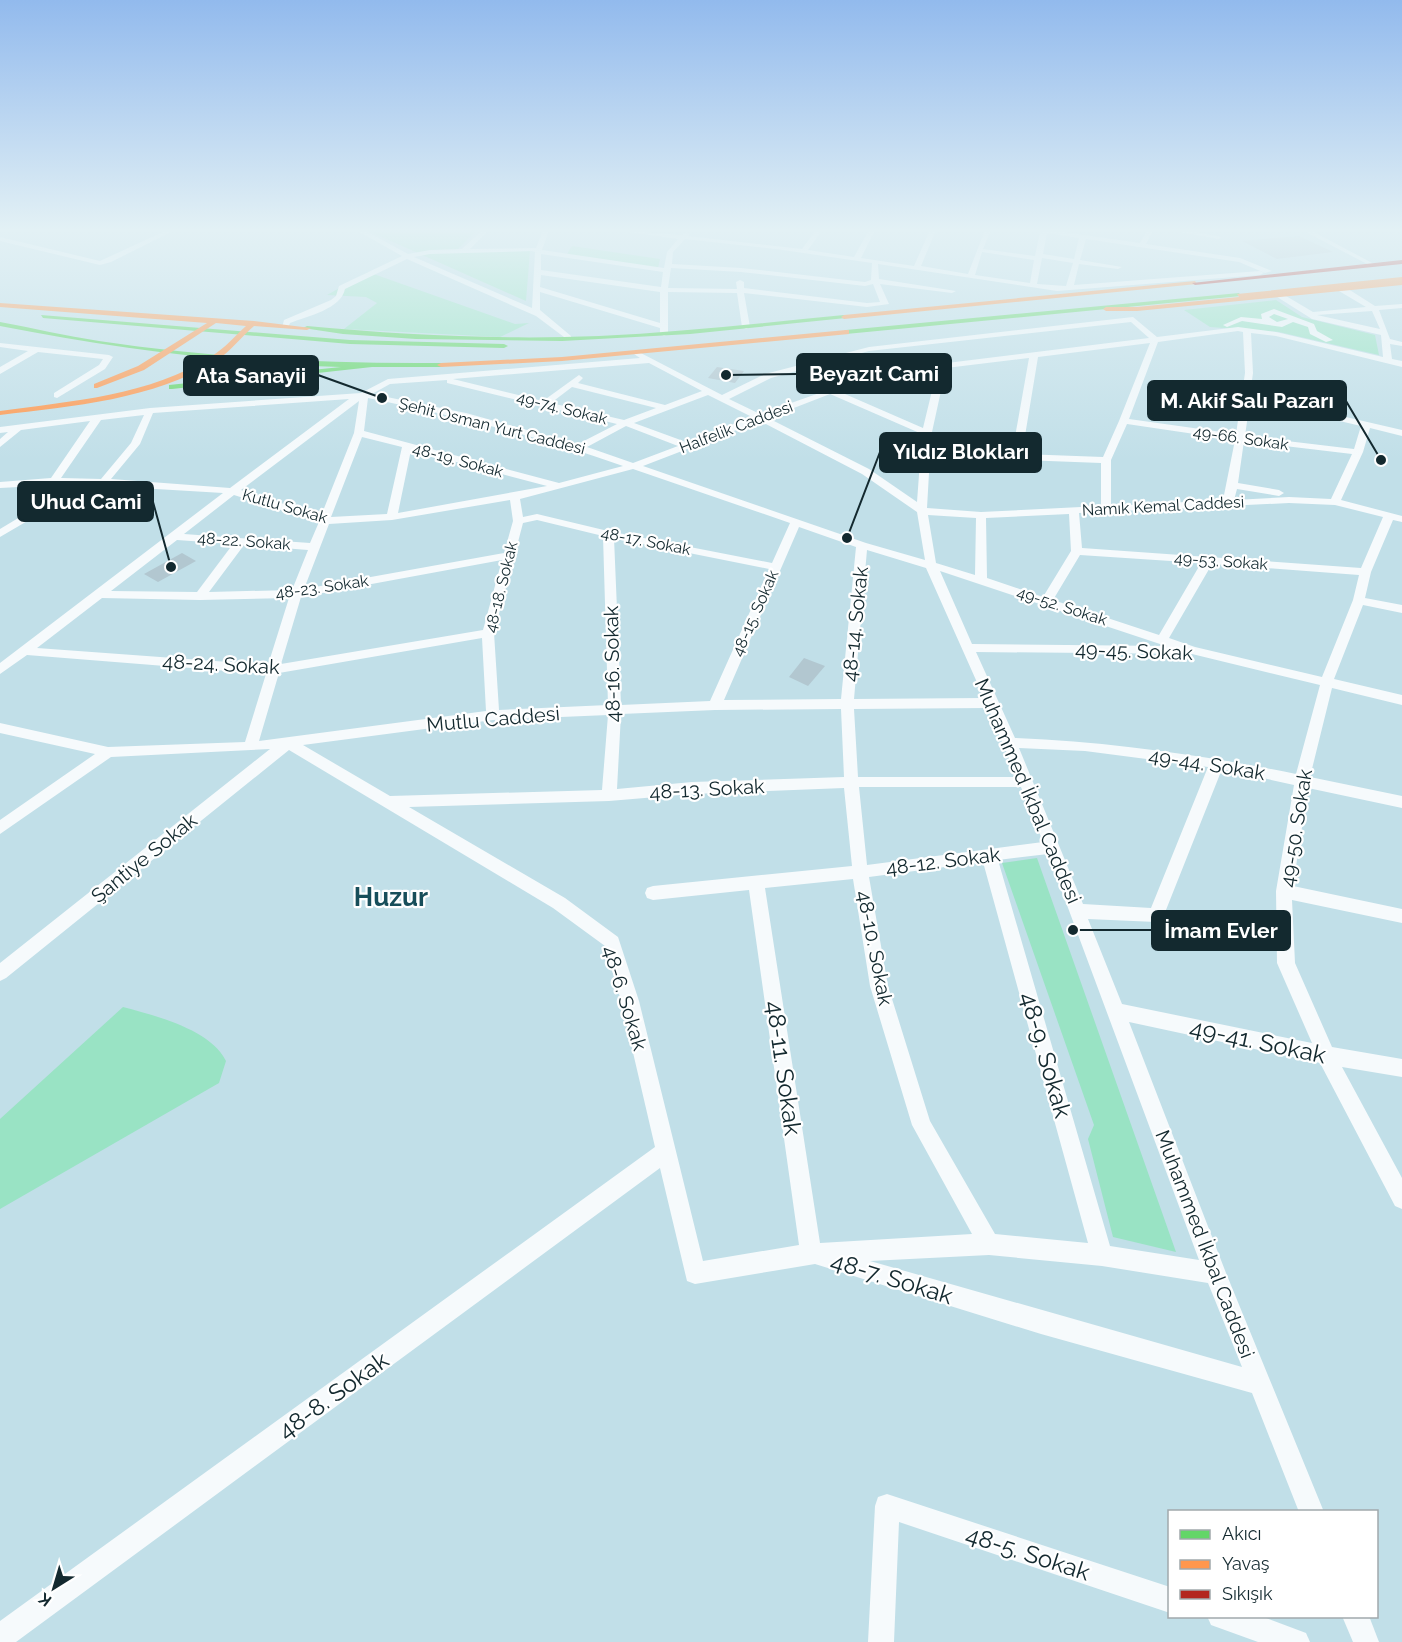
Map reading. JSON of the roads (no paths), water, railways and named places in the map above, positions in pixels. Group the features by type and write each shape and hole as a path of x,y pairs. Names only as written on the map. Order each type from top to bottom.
{"main road":[{"path":"23,307 254,322 328,332 422,338 568,338 664,330 746,327 952,307"},
{"path":"0,312 239,334 446,346 612,344 1039,307"},
{"path":"0,324 164,352 215,358 369,366 477,364 635,352 1107,307"},
{"path":"0,403 57,395 116,380 141,368 216,320"},
{"path":"106,396 175,377 215,358 254,322"},
{"path":"0,413 106,396 252,377 369,366"}],"street":[{"path":"285,326 287,322 323,307"},
{"path":"523,307 539,314 568,338"},
{"path":"536,307 539,314"},
{"path":"592,307 664,330 664,307"},
{"path":"743,307 746,327"},
{"path":"1296,307 1308,314 1386,337 1402,344"},
{"path":"1228,330 1227,324 1241,319 1285,324 1294,319 1311,326 1311,329 1320,337 1357,346 1385,360 1386,337 1375,309 1371,307"},
{"path":"1308,314 1396,307"},
{"path":"579,447 625,423 666,408 714,395 768,376 869,349 1132,319 1155,339 1124,421 1106,460 1106,508"},
{"name":"Halfelik Caddesi","path":"636,465 762,419 830,391 882,374 1228,330 1276,334 1402,364"},
{"path":"1228,502 1233,485 1249,373 1247,330"},
{"path":"0,345 109,357 102,367 57,395"},
{"path":"0,371 37,349"},
{"path":"635,352 714,395 866,470 894,488 922,511"},
{"path":"1016,458 1035,354"},
{"path":"0,670 346,404 388,382 651,360"},
{"path":"545,403 595,364"},
{"name":"Muhammed İkbal Caddesi","path":"942,367 927,433 922,511 931,565 1010,743 1053,848 1215,1273 1311,1510"},
{"name":"49-74. Sokak","path":"435,378 625,423 687,446"},
{"path":"571,384 666,408"},
{"path":"830,391 927,433 996,456 1106,460"},
{"path":"250,747 296,594 359,433 364,395"},
{"name":"Şehit Osman Yurt Caddesi","path":"0,430 150,411 364,395 466,416 579,447 862,545 931,565"},
{"path":"1246,397 1402,433"},
{"path":"104,482 135,444 150,411"},
{"path":"54,481 98,417"},
{"name":"49-66. Sokak","path":"1124,421 1318,449 1358,452"},
{"path":"1335,502 1358,452 1366,424"},
{"path":"0,444 19,427"},
{"name":"48-19. Sokak","path":"359,433 557,486"},
{"path":"392,517 407,446"},
{"name":"Kutlu Sokak","path":"0,485 54,481 104,482 233,491 325,521 392,517 515,496 536,505 557,486 636,465"},
{"path":"0,534 86,482"},
{"path":"1233,485 1317,500"},
{"name":"48-18. Sokak","path":"493,715 488,633 518,521 515,496"},
{"name":"Namık Kemal Caddesi","path":"922,511 981,514 1317,500 1335,502 1396,517"},
{"name":"48-17. Sokak","path":"518,521 536,505 608,534 775,567"},
{"path":"1046,601 1077,551 1074,511"},
{"path":"981,514 981,580"},
{"name":"49-50. Sokak","path":"1396,517 1365,572 1359,600 1327,681 1302,780 1284,891 1286,963 1326,1055 1402,1199"},
{"name":"48-15. Sokak","path":"715,705 796,521"},
{"name":"48-16. Sokak","path":"608,534 615,710 609,795"},
{"name":"48-22. Sokak","path":"173,536 316,547"},
{"path":"200,596 242,541"},
{"name":"48-14. Sokak","path":"847,703 862,545"},
{"name":"49-53. Sokak","path":"1077,551 1365,572"},
{"name":"48-23. Sokak","path":"99,594 200,596 296,594 508,556"},
{"path":"1162,640 1209,560"},
{"name":"49-52. Sokak","path":"931,565 1192,650"},
{"path":"1359,600 1402,609"},
{"name":"48-24. Sokak","path":"24,651 273,670 488,633"},
{"name":"49-45. Sokak","path":"968,648 1192,650 1402,700"},
{"name":"48-10. Sokak","path":"847,703 851,782 860,872 879,986 922,1125 989,1244"},
{"name":"Mutlu Caddesi","path":"0,728 108,752 250,747 493,715 715,705 991,703"},
{"name":"48-6. Sokak","path":"288,743 559,903 612,942 630,1001 695,1273 811,1254"},
{"name":"Şantiye Sokak","path":"0,973 288,743"},
{"name":"49-44. Sokak","path":"1010,743 1085,746 1217,763 1402,802"},
{"path":"0,828 108,752"},
{"path":"1078,911 1156,915 1217,763"},
{"name":"48-13. Sokak","path":"389,802 609,795 692,788 851,782 1026,782"},
{"name":"48-12. Sokak","path":"653,893 860,872 1053,848"},
{"name":"48-9. Sokak","path":"989,855 1102,1255"},
{"name":"48-11. Sokak","path":"756,881 811,1254"},
{"path":"1284,891 1402,916"},
{"name":"49-41. Sokak","path":"1114,1011 1326,1055 1402,1068"},
{"name":"48-8. Sokak","path":"0,1637 666,1151"},
{"name":"48-7. Sokak","path":"811,1254 989,1244 1102,1255 1215,1273"},
{"name":"48-7. Sokak","path":"811,1254 1041,1323 1260,1384"},
{"name":"48-5. Sokak","path":"881,1642 887,1506 1168,1599"},
{"path":"1223,1618 1297,1642"},
{"path":"1355,1618 1366,1642"}],"place":[{"name":"Beyazıt Cami","path":"726,375"},
{"name":"Ata Sanayii","path":"382,398"},
{"name":"M. Akif Salı Pazarı","path":"1381,460"},
{"name":"Yıldız Blokları","path":"847,538"},
{"name":"Uhud Cami","path":"171,567"},
{"name":"İmam Evler","path":"1073,930"}],"district":[{"name":"Huzur","path":"391,897"}]}
